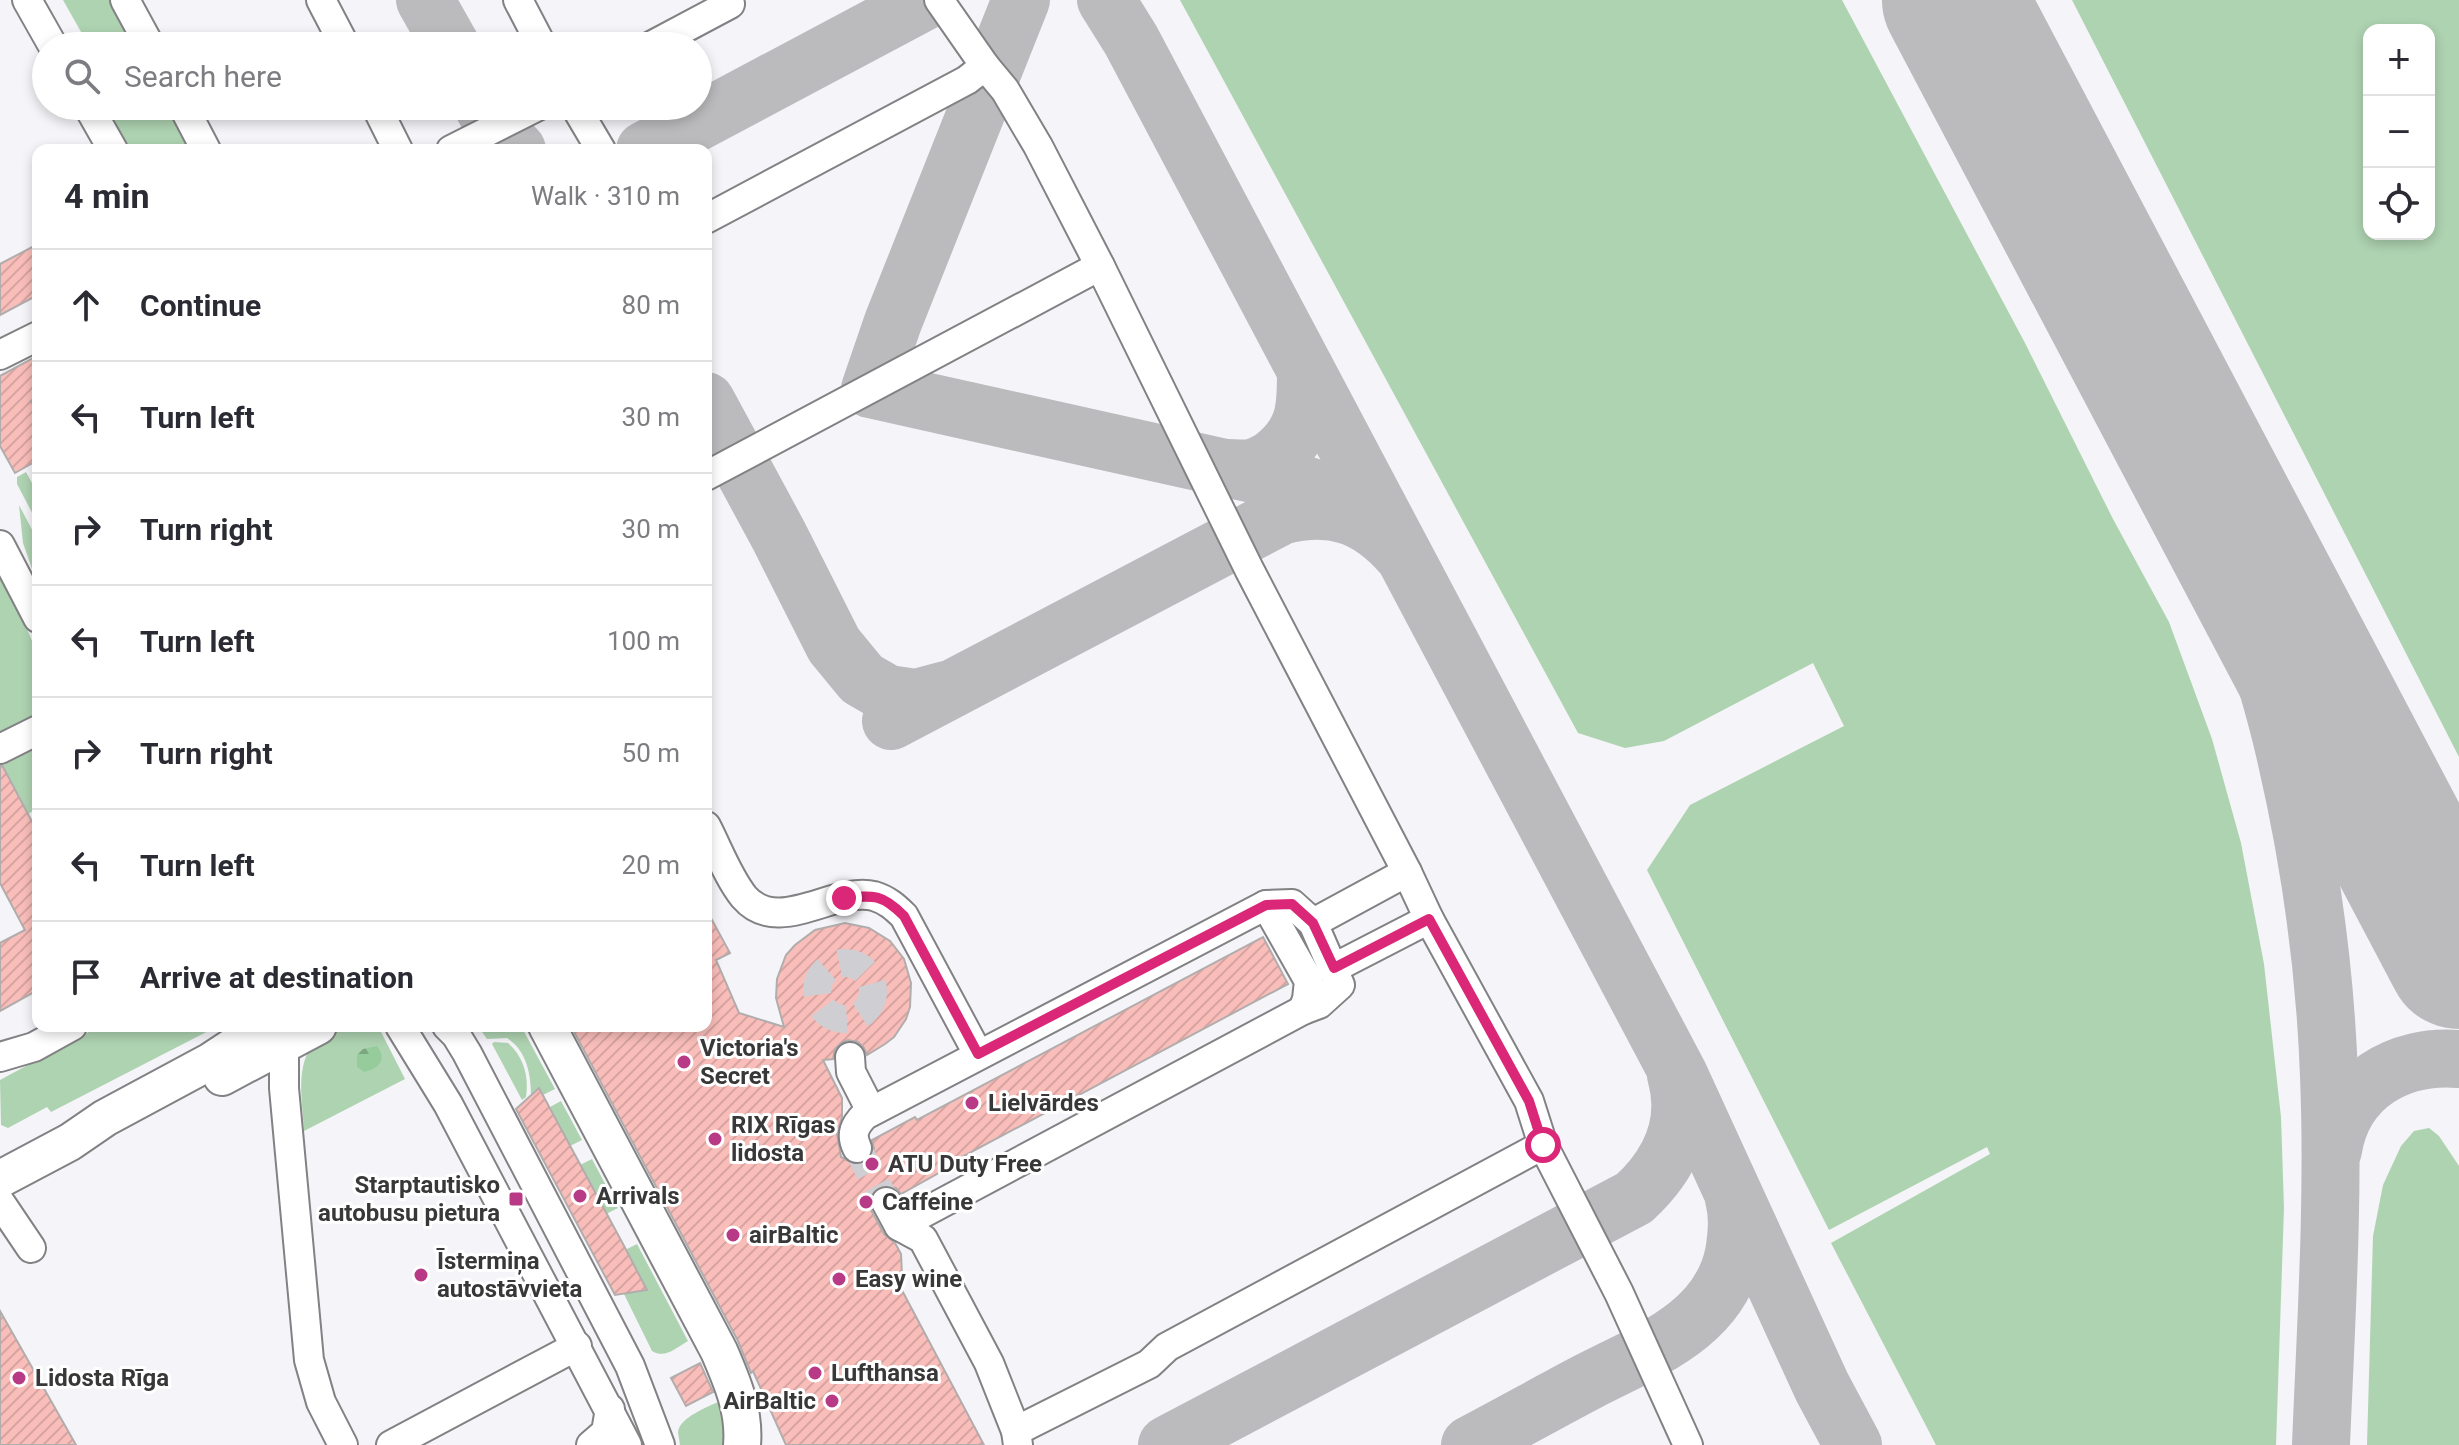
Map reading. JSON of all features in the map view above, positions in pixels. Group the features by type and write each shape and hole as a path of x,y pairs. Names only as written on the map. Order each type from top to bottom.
{"main road":[{"path":"0,1179 70,1142 100,1134 196,1091 265,1032"},
{"path":"550,1032 719,1351 740,1405 742,1445"}],"lane":[{"path":"27,0 45,32"},
{"path":"125,0 142,32"},
{"path":"321,0 338,32"},
{"path":"518,0 535,32"},
{"path":"677,32 730,4 728,0"},
{"path":"939,0 1005,90 1038,146 1100,266 1249,569 1429,919 1529,1101 1543,1145 1619,1293 1681,1442"},
{"path":"712,216 967,80 985,66"},
{"path":"96,120 110,144"},
{"path":"190,120 203,144"},
{"path":"383,120 395,144"},
{"path":"463,144 510,120"},
{"path":"583,120 597,144"},
{"path":"712,473 1100,266"},
{"path":"0,355 32,339"},
{"path":"0,545 32,606"},
{"path":"0,749 32,733"},
{"path":"712,837 738,887 755,907 780,913 871,895 890,902 904,916 978,1054"},
{"path":"1313,923 1407,872"},
{"path":"857,1148 853,1132 857,1122 871,1111 1266,905 1292,904 1313,923 1340,985 1319,1004 893,1214 923,1239 989,1363 1017,1438 1149,1364 1167,1347 1543,1145"},
{"path":"1266,905 1309,981 1303,1010"},
{"path":"1334,968 1429,919"},
{"path":"0,1057 34,1047 61,1032"},
{"path":"265,1032 284,1088 309,1360 321,1402 343,1445"},
{"path":"393,1032 408,1065 430,1072"},
{"path":"403,1032 430,1072 577,1346 618,1433 606,1432 591,1445"},
{"path":"418,1032 429,1053 430,1072"},
{"path":"453,1032 467,1053 630,1366 660,1445"},
{"path":"0,1074 34,1047"},
{"path":"850,1057 851,1072 871,1111"},
{"path":"0,1202 31,1248"},
{"path":"391,1445 577,1346"}],"green space":[{"path":"63,0 117,0 134,32 81,32"},
{"path":"1180,0 1842,0 2169,622 2212,739 2241,843 2264,964 2281,1117 2284,1208 2276,1445 1936,1445 1831,1243 1990,1154 1987,1147 1829,1230 1647,870 1690,805 1844,726 1813,663 1664,741 1625,748 1578,733"},
{"path":"2072,0 2459,0 2459,757"},
{"path":"106,120 182,120 195,144 119,144"},
{"path":"26,472 32,483 32,513 17,484 17,477"},
{"path":"19,505 32,530 32,569 23,543"},
{"path":"0,575 32,641 32,722 0,737"},
{"path":"32,748 32,812 28,814 2,764"},
{"path":"89,1032 206,1032 51,1112 47,1107 8,1128 1,1125 0,1080"},
{"path":"328,1032 381,1032 405,1079 304,1131 302,1073 308,1051"},
{"path":"482,1032 524,1032 555,1089 543,1095 539,1088 531,1095 528,1070 519,1049 507,1038 487,1039"},
{"path":"508,1043 522,1061 527,1082 526,1097 522,1100 492,1044"},
{"path":"377,1046 382,1056 380,1063 364,1072 357,1067 357,1055 363,1049"},
{"path":"561,1101 582,1140 570,1146 550,1107"},
{"path":"2429,1128 2439,1136 2459,1166 2459,1445 2367,1445 2373,1236 2383,1185 2401,1146 2414,1131"},
{"path":"592,1159 618,1208 606,1214 580,1165"},
{"path":"637,1244 688,1341 666,1353 652,1351 624,1294 625,1250"},
{"path":"720,1401 724,1409 727,1445 680,1445 678,1432 684,1422"}],"building":[{"path":"32,247 32,298 0,315 0,264"},
{"path":"32,359 32,463 15,473 0,446 0,376"},
{"path":"0,766 32,822 32,993 0,1011 0,943 25,930 0,883"},
{"name":"RIX Rīgas lidosta","path":"712,920 730,953 716,960 739,1013 784,1027 776,998 777,979 786,955 815,930 845,923 869,928 890,941 904,959 911,983 910,1007 894,1037 867,1055 858,1042 848,1040 835,1049 833,1059 823,1060 842,1098 842,1117 837,1134 841,1157 856,1165 871,1158 874,1149 872,1140 915,1117 917,1120 1263,937 1288,984 943,1167 944,1170 901,1194 887,1185 872,1192 869,1201 871,1210 884,1234 895,1243 901,1254 902,1275 896,1279 984,1445 786,1445 738,1341 574,1032 712,1032"},
{"name":"Arrivals","path":"539,1088 647,1290 615,1295 516,1109"},
{"name":"Lidosta Rīga","path":"0,1311 76,1445 0,1445"},
{"path":"700,1363 713,1392 686,1406 671,1378"}],"taxiway":[{"path":"425,0 443,32"},
{"path":"712,114 927,0"},
{"path":"1021,0 893,322 870,389 1225,468"},
{"path":"1106,0 1131,40 1679,1075 1822,1387 1853,1445"},
{"path":"491,120 511,144"},
{"path":"656,144 701,120"},
{"path":"1306,372 1303,416 1288,444 1273,458 1258,466 1225,468 1309,486"},
{"path":"2162,394 2256,648 2291,778 2314,905 2327,1033 2331,1168 2321,1445"},
{"path":"712,412 834,645 862,679 888,694 916,698 946,690"},
{"path":"891,721 1281,516 1316,511 1347,515 1375,529 1401,553"},
{"path":"2333,1150 2348,1108 2377,1079 2415,1062 2459,1059"},
{"path":"1167,1445 1634,1198 1658,1172 1674,1142 1680,1110 1676,1075"},
{"path":"1470,1445 1657,1346 1697,1317 1714,1299 1726,1278 1734,1253 1737,1226 1734,1199"}],"runway":[{"path":"1954,0 2459,957"}],"tunnel":[{"path":"845,963 865,971 873,991 865,1011 845,1019 825,1011 817,991 825,971 845,963"},
{"path":"857,1148 886,1202"}],"place":[{"name":"Victoria's Secret","path":"684,1062"},
{"name":"Lielvārdes","path":"972,1103"},
{"name":"RIX Rīgas lidosta","path":"715,1139"},
{"name":"ATU Duty Free","path":"872,1164"},
{"name":"Arrivals","path":"580,1196"},
{"name":"Starptautisko autobusu pietura","path":"516,1199"},
{"name":"Caffeine","path":"866,1202"},
{"name":"airBaltic","path":"733,1235"},
{"name":"Īstermiņa autostāvvieta","path":"421,1275"},
{"name":"Easy wine","path":"839,1279"},
{"name":"Lufthansa","path":"815,1373"},
{"name":"Lidosta Rīga","path":"19,1378"},
{"name":"AirBaltic","path":"832,1401"}],"route":[{"path":"844,898 871,895 890,902 904,916 978,1054 1266,905 1292,904 1313,923 1334,968 1429,919 1529,1101 1543,1145"}]}
